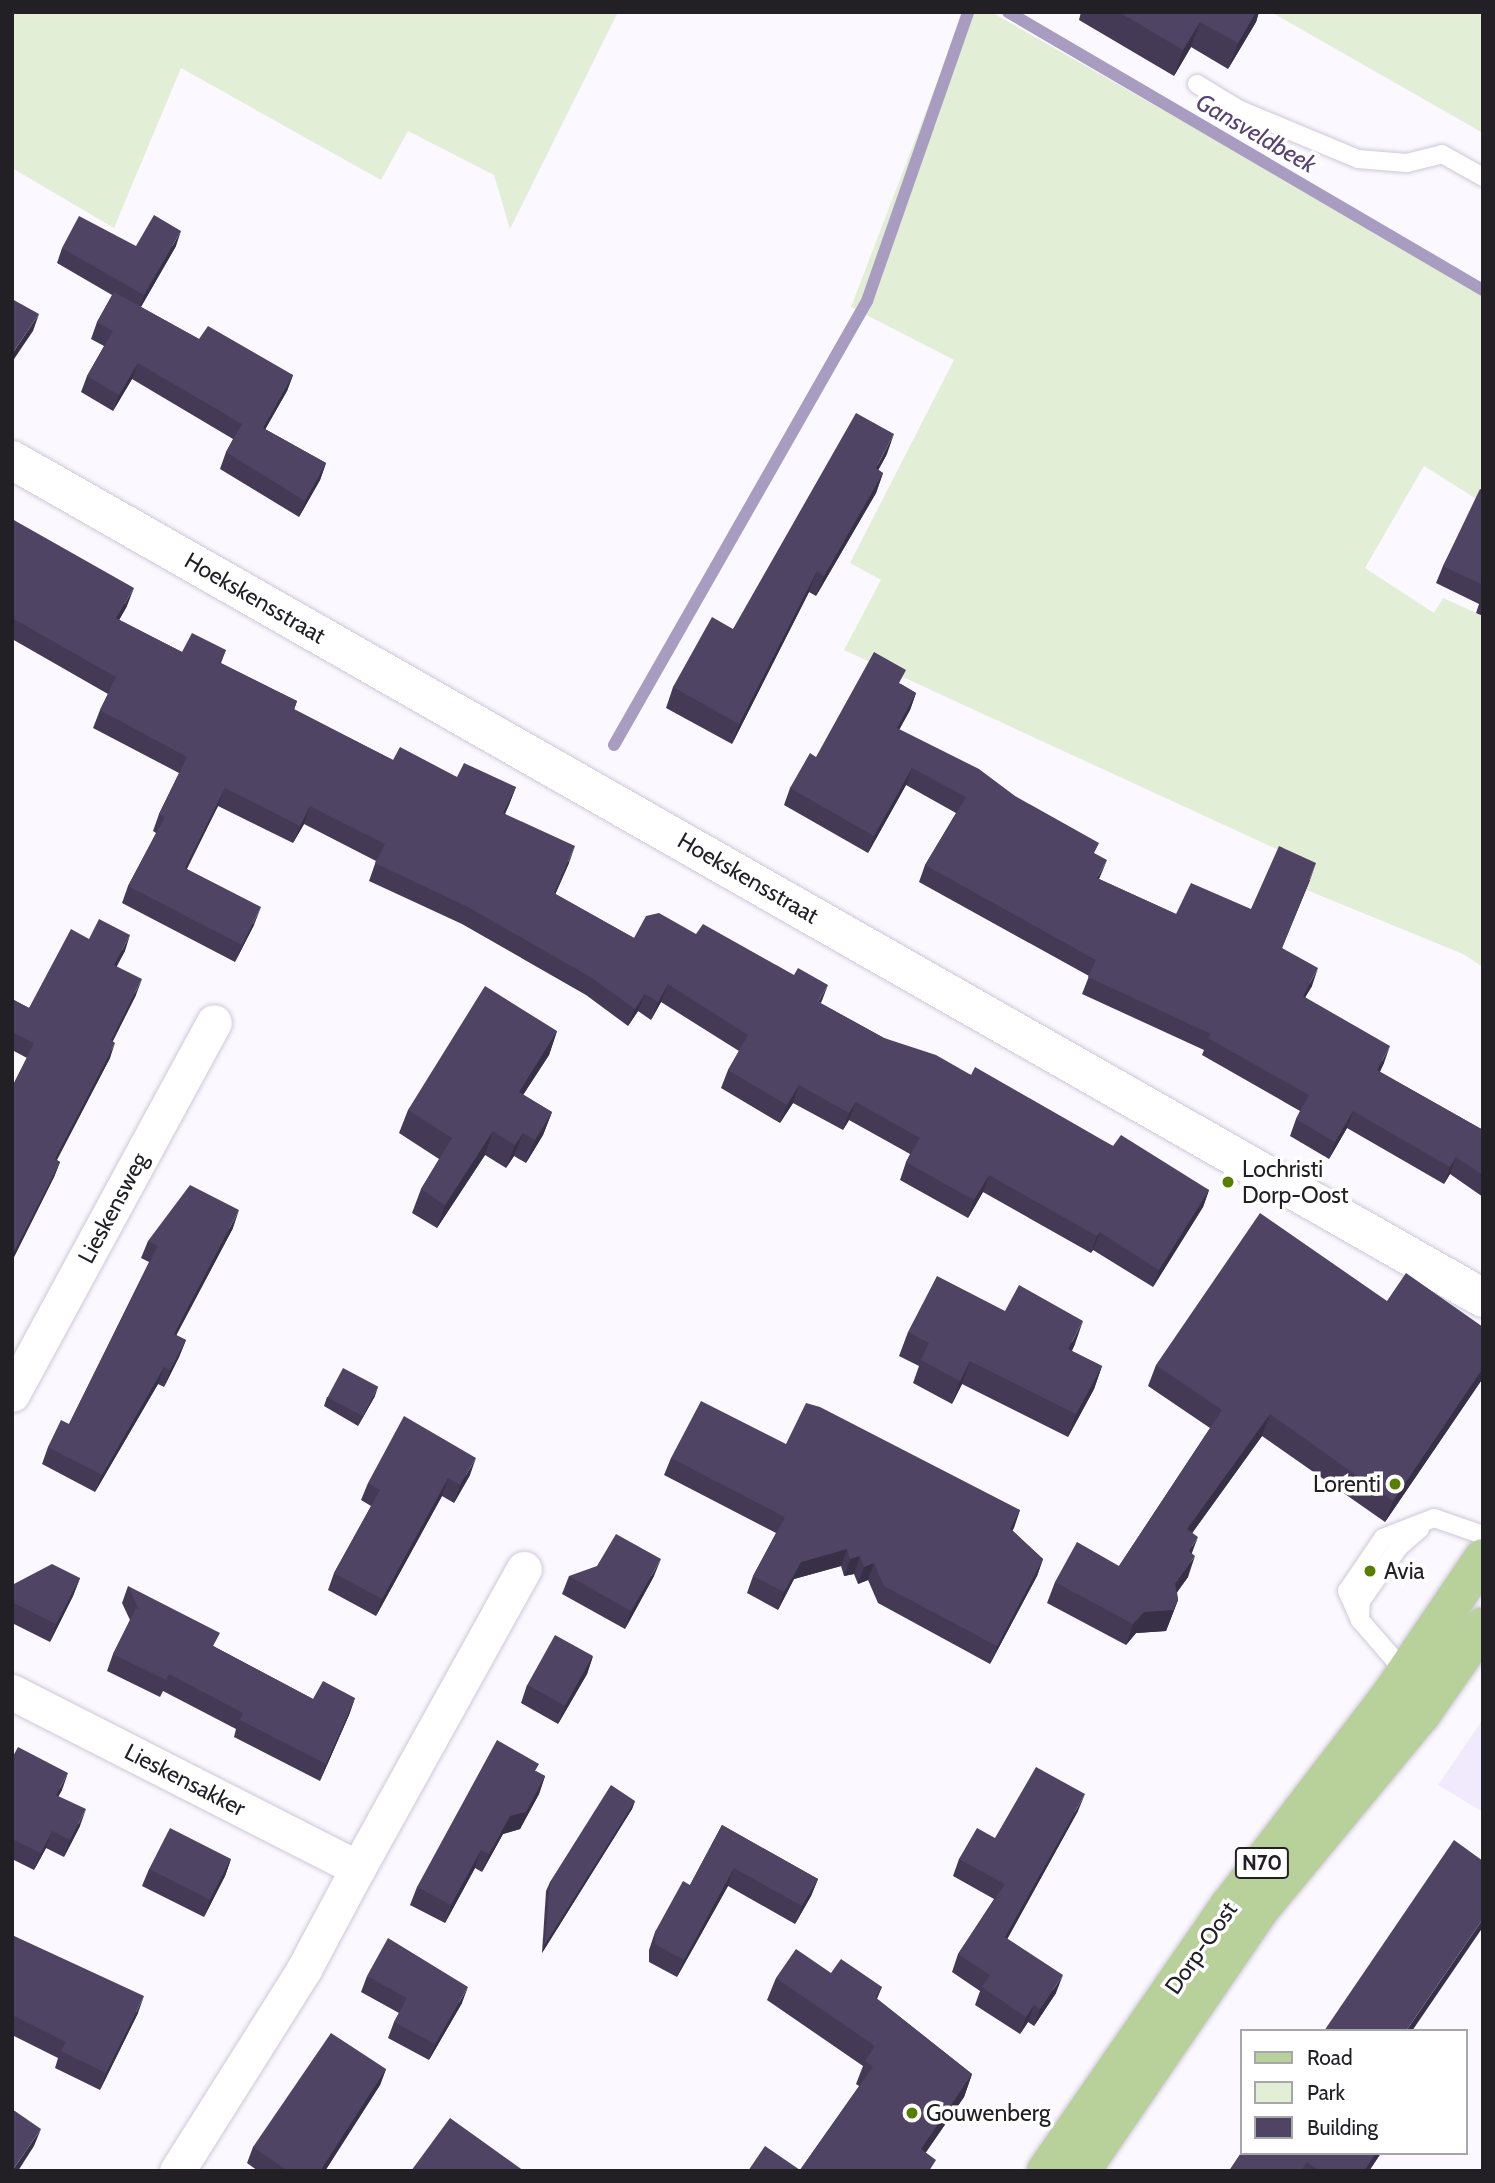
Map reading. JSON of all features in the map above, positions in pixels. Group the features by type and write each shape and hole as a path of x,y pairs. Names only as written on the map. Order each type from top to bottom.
{"main road":[{"name":"Dorp-Oost","path":"1081,2171 1406,1694 1483,1558"},
{"name":"Dorp-Oost","path":"1046,2171 1231,1902 1406,1694 1483,1626"}],"street":[{"name":"Hoekskensstraat","path":"12,460 1483,1298"},
{"name":"Lieskensweg","path":"12,1394 214,1023"},
{"path":"177,2171 304,1969 524,1569"},
{"name":"Lieskensakker","path":"12,1692 358,1868"}],"lane":[{"path":"1197,84 1238,109 1357,159 1407,163 1442,154 1483,177"},
{"path":"1406,1694 1360,1620 1347,1591 1383,1538 1434,1518 1483,1535"}],"shaded area":[{"path":"1483,1719 1483,1812 1438,1785"}],"green space":[{"path":"12,12 618,12 510,229 494,175 408,131 381,180 181,68 114,228 12,168"},
{"path":"964,12 991,12 1483,292 1483,503 1424,466 1365,568 1434,613 1443,598 1483,616 1483,967 1463,954 1292,884 1298,859 844,650 881,580 850,563 954,360 851,307"},
{"path":"1271,12 1483,12 1483,133"}],"building":[{"path":"1119,12 1256,12 1238,43 1200,22 1183,50"},
{"path":"154,215 181,231 144,295 62,248 79,216 136,246"},
{"path":"114,292 199,339 208,326 293,375 263,428 326,463 305,501 226,452 242,424 138,363 119,395 87,376 113,331 97,322"},
{"path":"12,299 39,314 12,354"},
{"path":"856,413 894,434 876,468 883,473 824,576 817,571 739,724 673,687 712,617 733,629"},
{"path":"1480,489 1483,490 1483,585 1443,566"},
{"path":"12,519 134,588 116,618 182,652 192,633 226,650 219,663 297,701 294,709 393,760 400,747 457,777 464,763 516,787 503,813 575,846 554,893 634,938 646,916 659,913 696,934 703,924 794,975 798,968 828,985 818,1002 884,1038 936,1055 971,1075 975,1067 1113,1146 1121,1135 1209,1190 1159,1270 1100,1232 1097,1236 989,1175 974,1200 906,1162 920,1138 856,1102 849,1113 799,1085 787,1105 728,1070 748,1035 668,984 658,1002 645,994 635,1009 592,978 468,907 375,863 385,844 310,806 300,826 225,788 185,868 261,907 242,945 128,886 165,817 159,814 187,757 100,710 116,677 12,618"},
{"path":"874,652 906,670 899,683 916,693 897,728 979,769 1015,796 1099,843 1094,853 1107,860 1097,878 1176,914 1191,883 1251,909 1279,846 1316,863 1282,948 1318,968 1303,996 1390,1046 1377,1070 1483,1130 1483,1175 1456,1157 1450,1167 1353,1111 1335,1142 1296,1119 1309,1095 1208,1038 1211,1034 1088,977 1096,960 925,865 966,797 912,768 874,836 790,788 810,753 816,757"},
{"path":"99,919 130,935 114,965 142,979 111,1040 115,1043 55,1159 60,1162 12,1256 12,1087 34,1043 12,1032 12,999 29,1008 71,929 89,939"},
{"path":"485,986 557,1031 519,1092 552,1112 535,1140 523,1133 515,1145 493,1131 445,1205 421,1189 452,1138 408,1110"},
{"path":"190,1185 239,1210 174,1334 186,1340 170,1370 164,1367 102,1475 48,1447 61,1420 69,1424 158,1246 148,1241"},
{"path":"1260,1213 1387,1301 1406,1273 1483,1327 1483,1368 1393,1501 1270,1414 1187,1529 1198,1537 1189,1551 1195,1556 1175,1584 1178,1600 1173,1610 1144,1612 1133,1624 1055,1582 1077,1542 1119,1566 1222,1410 1156,1365"},
{"path":"937,1276 1005,1311 1019,1285 1083,1321 1068,1349 1102,1366 1076,1414 970,1361 960,1381 921,1360 929,1343 908,1332"},
{"path":"343,1368 378,1387 363,1416 328,1397"},
{"path":"701,1401 786,1444 806,1403 820,1407 1020,1510 1010,1529 1043,1559 997,1646 884,1586 874,1563 864,1567 860,1556 850,1559 847,1549 801,1562 784,1592 753,1576 785,1517 671,1458"},
{"path":"404,1416 476,1458 460,1485 448,1478 382,1599 334,1573 380,1490 368,1483"},
{"path":"616,1534 661,1559 631,1611 569,1576 597,1566"},
{"path":"52,1564 80,1578 56,1624 12,1602 12,1585"},
{"path":"128,1586 220,1633 213,1646 313,1699 323,1681 355,1698 326,1764 240,1720 243,1713 169,1674 166,1680 113,1654 136,1608 139,1610"},
{"path":"555,1635 593,1656 565,1706 527,1685"},
{"path":"497,1740 539,1764 535,1771 545,1776 526,1812 510,1816 489,1854 481,1850 451,1905 417,1887"},
{"path":"18,1747 68,1773 56,1795 86,1809 70,1840 52,1831 41,1853 12,1839 12,1758"},
{"path":"1036,1767 1085,1794 1005,1937 1063,1975 1040,2009 1034,2005 1026,2017 982,1987 990,1975 958,1954 1005,1884 959,1859 977,1828 995,1838"},
{"path":"611,1785 635,1801 545,1944 550,1882"},
{"path":"722,1825 818,1879 802,1906 734,1868 684,1960 655,1944 655,1932 683,1881 690,1885"},
{"path":"170,1828 231,1859 210,1900 149,1869"},
{"path":"1454,1840 1483,1861 1483,1919 1407,2029 1325,2029"},
{"path":"12,1935 144,1996 106,2073 61,2051 66,2042 12,2015"},
{"path":"388,1938 468,1987 435,2044 394,2022 407,1998 367,1976"},
{"path":"796,1949 831,1973 841,1959 882,1987 875,1997 972,2074 921,2149 936,2160 929,2171 748,2171 765,2146 800,2170 873,2067 865,2061 875,2046 776,1978"},
{"path":"331,2033 386,2069 320,2171 288,2171 253,2147"},
{"path":"12,2109 41,2129 12,2171"},
{"path":"450,2118 524,2171 411,2171"},
{"path":"1240,2154 1375,2155 1364,2171 1319,2171 1307,2162 1301,2171 1229,2171"}],"waterway":[{"path":"614,745 867,301 968,12"},
{"name":"Gansveldbeek","path":"1008,12 1483,290"}],"place":[{"name":"Lochristi Dorp-Oost","path":"1228,1182"},
{"name":"Lorenti","path":"1395,1484"},
{"name":"Avia","path":"1370,1571"},
{"name":"Gouwenberg","path":"912,2113"}]}
